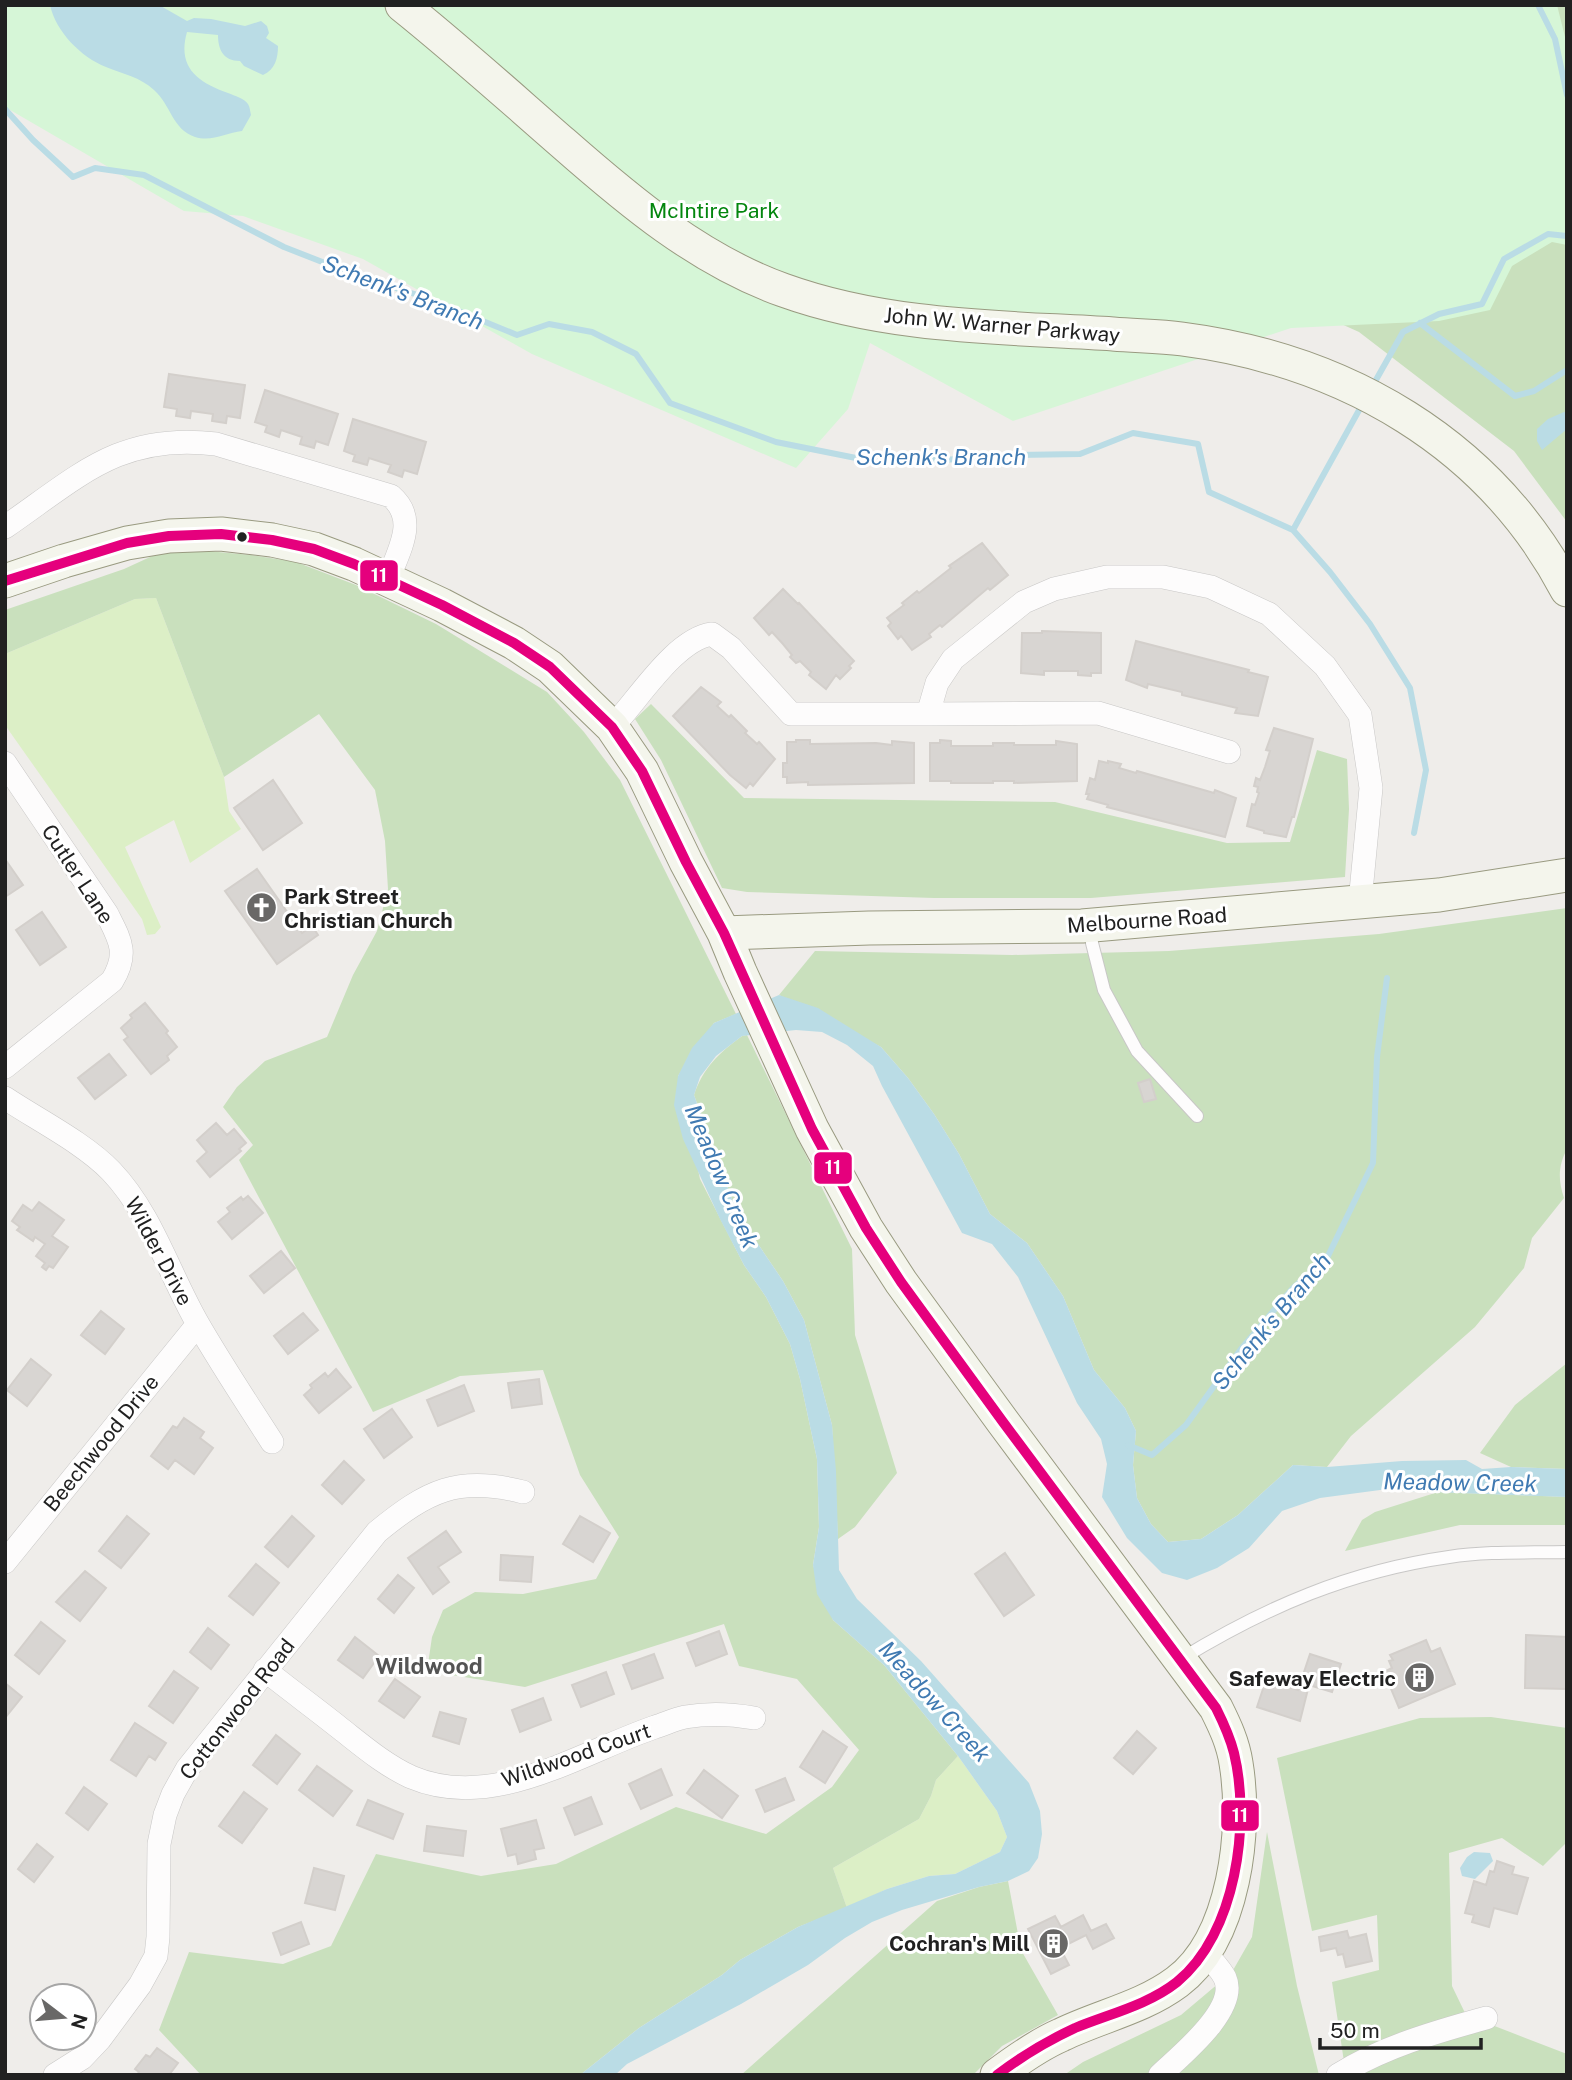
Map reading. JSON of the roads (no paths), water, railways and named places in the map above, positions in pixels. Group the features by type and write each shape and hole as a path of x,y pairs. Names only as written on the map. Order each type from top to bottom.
{"street":[{"name":"John W. Warner Parkway","path":"402,5 652,218 733,268 780,289 831,306 890,317 941,323 1180,339 1277,358 1335,378 1391,407 1431,432 1462,457 1525,525 1567,590"},
{"path":"5,527 97,464 118,454 163,442 193,441 216,444 391,496 405,513 407,525 388,580"},
{"path":"5,581 127,543 169,536 221,534 272,540 314,550 354,564 442,605 551,667 612,727 642,771 724,933 795,1094 866,1228 901,1282 1181,1659 1216,1708 1229,1734 1239,1784 1238,1855 1218,1925 1204,1951 1178,1981 1145,2003 1060,2035 998,2075"},
{"path":"928,714 937,683 953,659 1024,602 1054,589 1107,578 1163,577 1211,587 1269,614 1325,666 1360,715 1371,788 1360,902"},
{"path":"612,727 677,651 700,635 712,634 731,648 791,714 1098,713 1228,752"},
{"name":"Cutler Lane","path":"5,763 107,914 119,939 122,958 112,981 5,1067"},
{"name":"Melbourne Road","path":"724,933 869,928 1091,926 1438,895 1567,876"},
{"name":"Wilder Drive","path":"5,1098 86,1150 111,1171 143,1213 198,1324 272,1443"},
{"name":"Beechwood Drive","path":"5,1562 198,1324"},
{"name":"Cottonwood Road","path":"55,2075 82,2058 100,2039 146,1975 158,1948 159,1844 169,1805 187,1769 265,1671 377,1532 399,1514 447,1488 478,1484 523,1492"},
{"name":"Wildwood Court","path":"265,1671 389,1766 414,1778 442,1785 475,1787 518,1780 624,1738 684,1718 709,1714 754,1718"},
{"path":"1160,2075 1216,2019 1227,1991 1225,1978 1204,1951"},
{"path":"1338,2075 1379,2053 1486,2018"}],"lane":[{"path":"1091,926 1092,943 1104,990 1136,1051 1197,1116"},
{"path":"1181,1659 1231,1629 1284,1603 1339,1582 1382,1570 1471,1554 1567,1552"}],"water":[{"path":"50,5 159,5 187,21 194,18 211,19 245,26 261,21 267,26 269,33 266,38 278,46 276,59 273,67 263,75 244,66 240,61 229,59 220,49 218,35 187,32 185,55 192,72 207,84 244,100 249,105 251,115 242,131 213,138 195,137 176,123 160,96 149,86 97,63 79,50 58,25"},
{"path":"1567,413 1567,429 1542,450 1537,441 1537,429 1548,419"},
{"name":"Meadow Creek","path":"779,995 818,1008 881,1047 934,1114 959,1154 990,1214 1027,1243 1063,1296 1094,1370 1125,1408 1136,1431 1133,1465 1137,1498 1151,1524 1168,1542 1201,1539 1238,1515 1293,1465 1327,1467 1402,1461 1466,1460 1482,1469 1567,1469 1567,1497 1380,1490 1320,1498 1282,1511 1249,1548 1217,1568 1187,1580 1162,1573 1127,1538 1102,1497 1107,1464 1101,1439 1077,1403 1018,1277 992,1244 962,1233 873,1066 847,1045 822,1032 796,1030 742,1036 716,1056 700,1077 694,1095 733,1202 783,1281 804,1320 832,1425 839,1570 857,1599 921,1661 1029,1783 1040,1811 1042,1834 1038,1858 1029,1871 1008,1881 902,1910 872,1922 808,1965 627,2064 615,2075 580,2075 639,2028 722,1975 740,1960 798,1927 887,1889 929,1876 955,1874 1000,1852 1007,1837 997,1811 958,1756 884,1665 833,1620 817,1594 813,1565 819,1527 817,1459 790,1344 766,1297 744,1265 683,1139 674,1105 678,1076 692,1048 714,1023"},
{"path":"1474,1852 1490,1853 1493,1861 1475,1879 1462,1876 1460,1868"}],"waterway":[{"path":"1538,5 1555,39 1567,95"},
{"name":"Schenk's Branch","path":"5,109 33,140 73,177 95,168 144,175 284,247 358,276 427,298 517,335 549,324 592,332 636,354 670,403 776,442 861,459 943,460 1080,454 1133,433 1198,444 1209,492 1293,530 1370,624 1410,688 1426,770 1414,833"},
{"path":"1372,387 1403,332 1439,314 1482,304 1504,259 1548,234 1567,236"},
{"path":"1420,323 1515,396 1534,391 1567,370"},
{"path":"1293,530 1363,403"},
{"name":"Schenk's Branch","path":"1128,1445 1152,1455 1186,1425 1241,1349 1293,1288 1327,1258 1373,1163 1377,1057 1387,978"}],"place":[{"name":"Park Street Christian Church","path":"261,908"},
{"name":"Safeway Electric","path":"1419,1678"},
{"name":"Cochran's Mill","path":"1053,1943"}],"district":[{"name":"Wildwood","path":"429,1665"}],"park label":[{"name":"McIntire Park","path":"714,210"}]}
